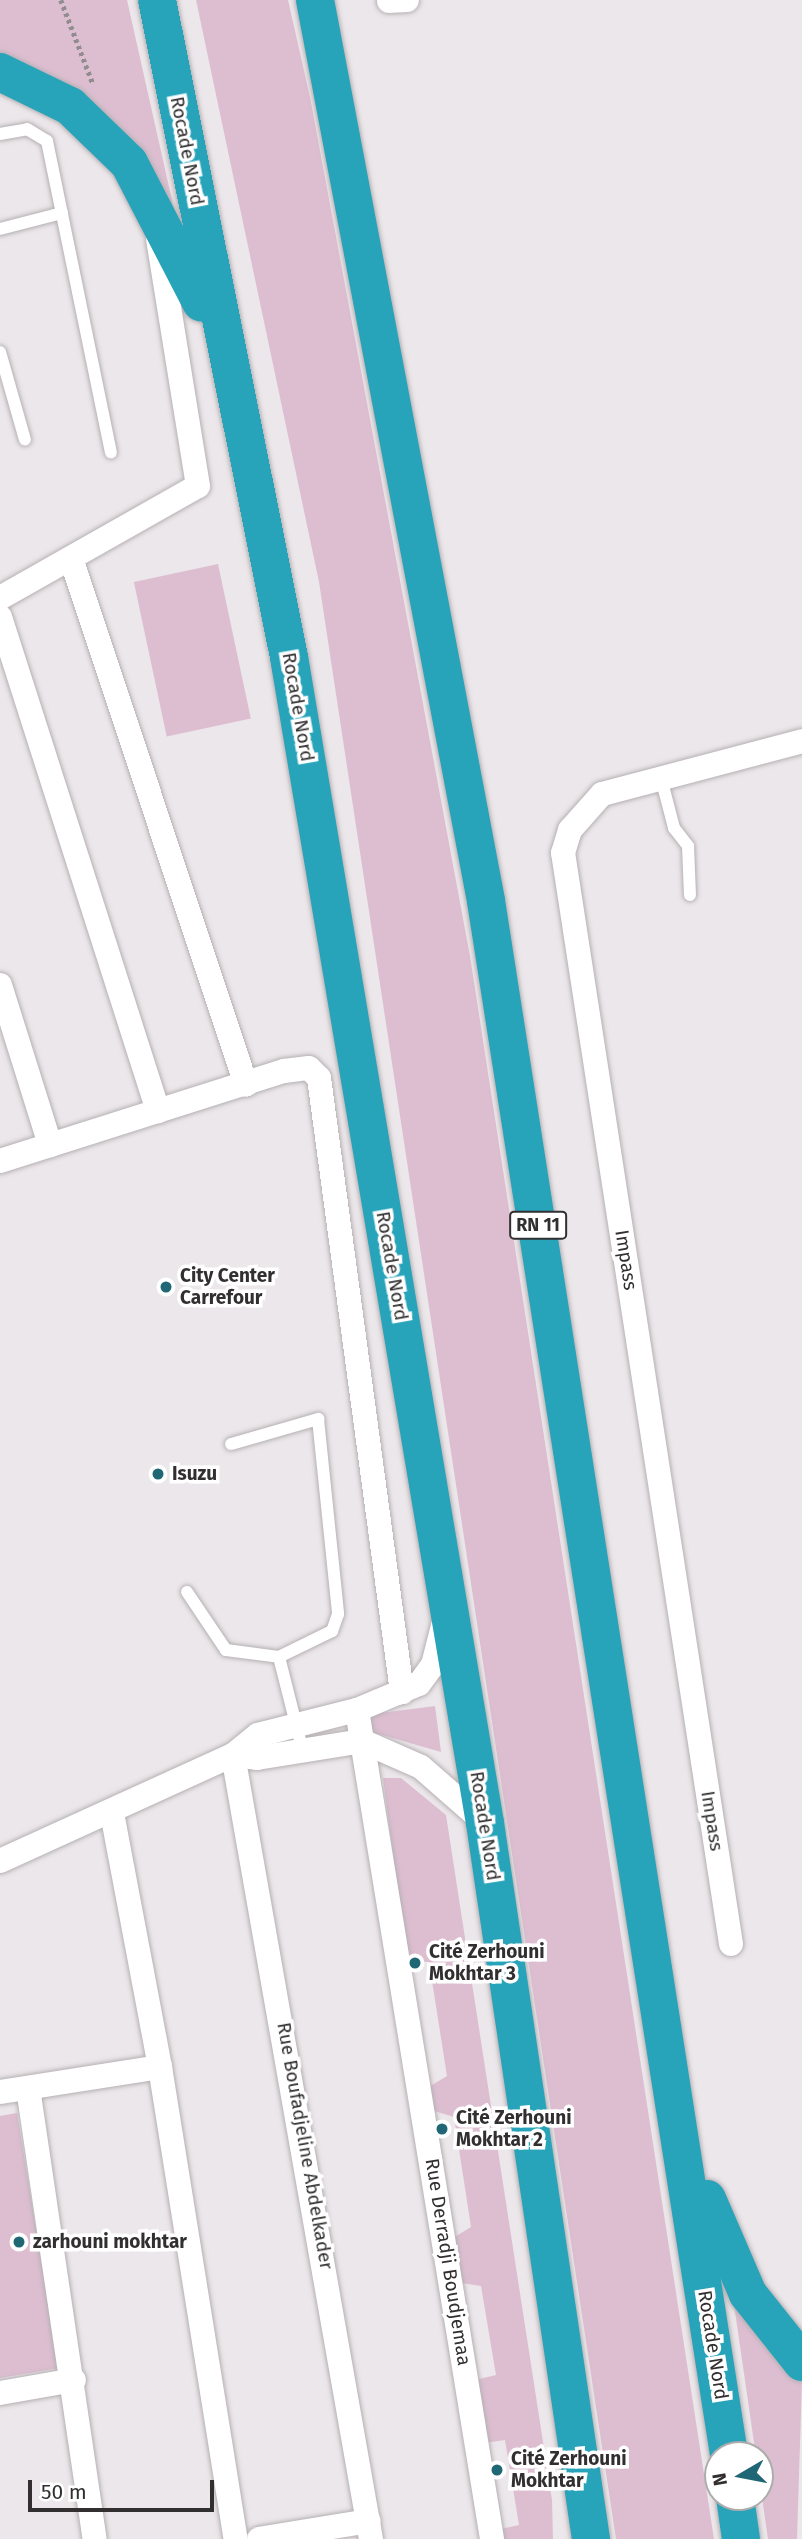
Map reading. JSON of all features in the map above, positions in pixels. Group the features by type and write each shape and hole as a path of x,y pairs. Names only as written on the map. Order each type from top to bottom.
{"highway":[{"name":"Rocade Nord","path":"157,0 289,657 485,1823 591,2539"},
{"name":"Rocade Nord","path":"316,0 486,901 677,2106 727,2441"},
{"path":"0,72 70,106 129,163 146,189 233,376"},
{"path":"677,2106 736,2270 761,2314 802,2362"},
{"path":"565,2539 577,2448"},
{"path":"737,2511 741,2539"}],"street":[{"path":"389,1 407,0"},
{"path":"0,598 182,498 201,475 146,189"},
{"path":"71,558 246,1085"},
{"path":"0,617 158,1111"},
{"name":"Impass","path":"731,1944 563,853 570,830 602,794 802,741"},
{"path":"0,985 51,1144"},
{"path":"0,1161 158,1111 309,1068 322,1089 402,1692"},
{"path":"2,1861 112,1813 233,1755 258,1735 300,1722 357,1710 419,1684 433,1665 444,1632 446,1586"},
{"name":"Rue Derradji Boudjemaa","path":"357,1710 492,2539"},
{"path":"233,1755 257,1758 302,1748 362,1741 421,1768 485,1823"},
{"name":"Rue Boufadjeline Abdelkader","path":"233,1755 370,2530"},
{"path":"112,1813 160,2067 236,2539"},
{"path":"0,2092 160,2067"},
{"path":"28,2088 74,2380 95,2539"},
{"path":"0,2393 74,2380"},
{"path":"261,2539 370,2530"}],"lane":[{"path":"0,134 27,129 47,141 111,453"},
{"path":"0,229 62,213"},
{"path":"0,352 25,440"},
{"path":"661,778 674,828 688,846 690,895"},
{"path":"187,1592 226,1650 279,1657 332,1631 338,1614 318,1419 231,1444"},
{"path":"279,1657 300,1722 302,1748"}],"shaded area":[{"path":"0,0 127,0 176,218 0,55"},
{"path":"196,0 288,0 310,97 470,956 704,2474 704,2511 710,2511 714,2539 616,2539 319,582"},
{"path":"218,564 251,719 167,736 134,582"},
{"path":"435,1706 441,1752 368,1731 365,1715"},
{"path":"383,1778 401,1778 446,1815 552,2500 553,2539 498,2539 496,2530 519,2525 505,2440 484,2443 475,2380 496,2375 481,2286 461,2283 453,2238 471,2227 454,2117 431,2110 427,2088 447,2076 429,1962 407,1961"},
{"name":"zarhouni mokhtar","path":"17,2113 59,2368 0,2378 0,2116"},
{"path":"731,2284 802,2379 797,2539 768,2539 764,2511 774,2511 774,2441 754,2441"}],"place":[{"name":"City Center Carrefour","path":"166,1287"},
{"name":"Isuzu","path":"158,1474"},
{"name":"Cité Zerhouni Mokhtar 3","path":"415,1963"},
{"name":"Cité Zerhouni Mokhtar 2","path":"442,2129"},
{"name":"zarhouni mokhtar","path":"19,2242"},
{"name":"Cité Zerhouni Mokhtar","path":"497,2470"}]}
